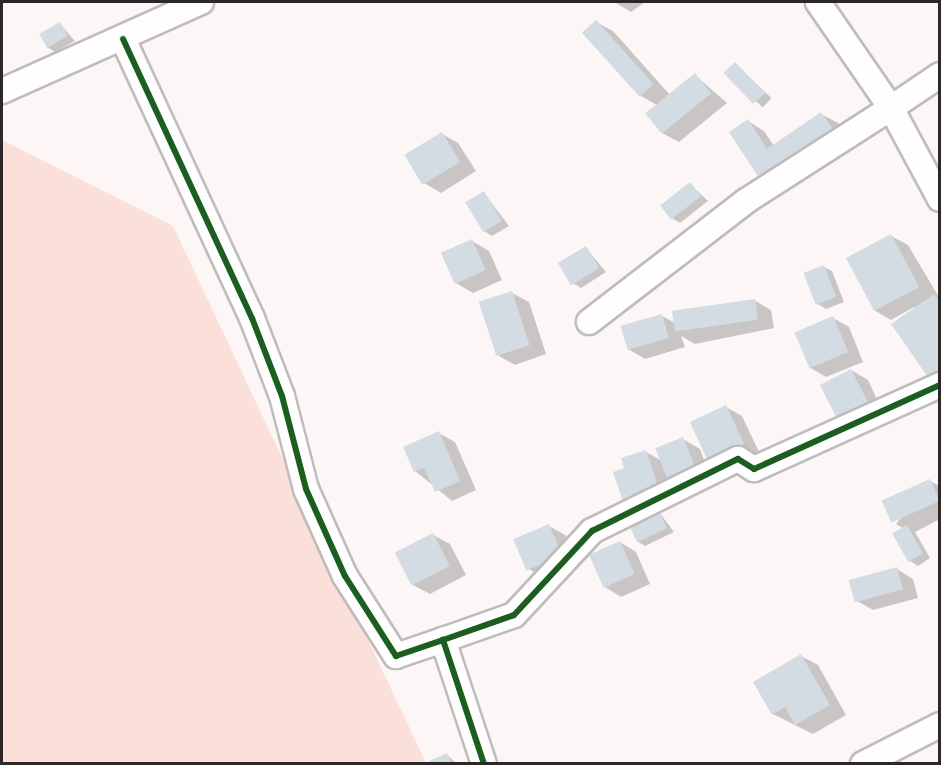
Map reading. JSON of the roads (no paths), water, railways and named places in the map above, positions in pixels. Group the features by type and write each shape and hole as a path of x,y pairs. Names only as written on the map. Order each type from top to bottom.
{"street":[{"path":"2,91 123,39 201,2"},
{"path":"818,2 891,108 939,199"},
{"path":"123,39 252,318 282,396 306,489 345,576 396,656 514,615 592,531 738,459 754,469 939,385"},
{"path":"589,322 746,201 939,75"},
{"path":"443,640 484,764"},
{"path":"863,764 939,725"}]}
